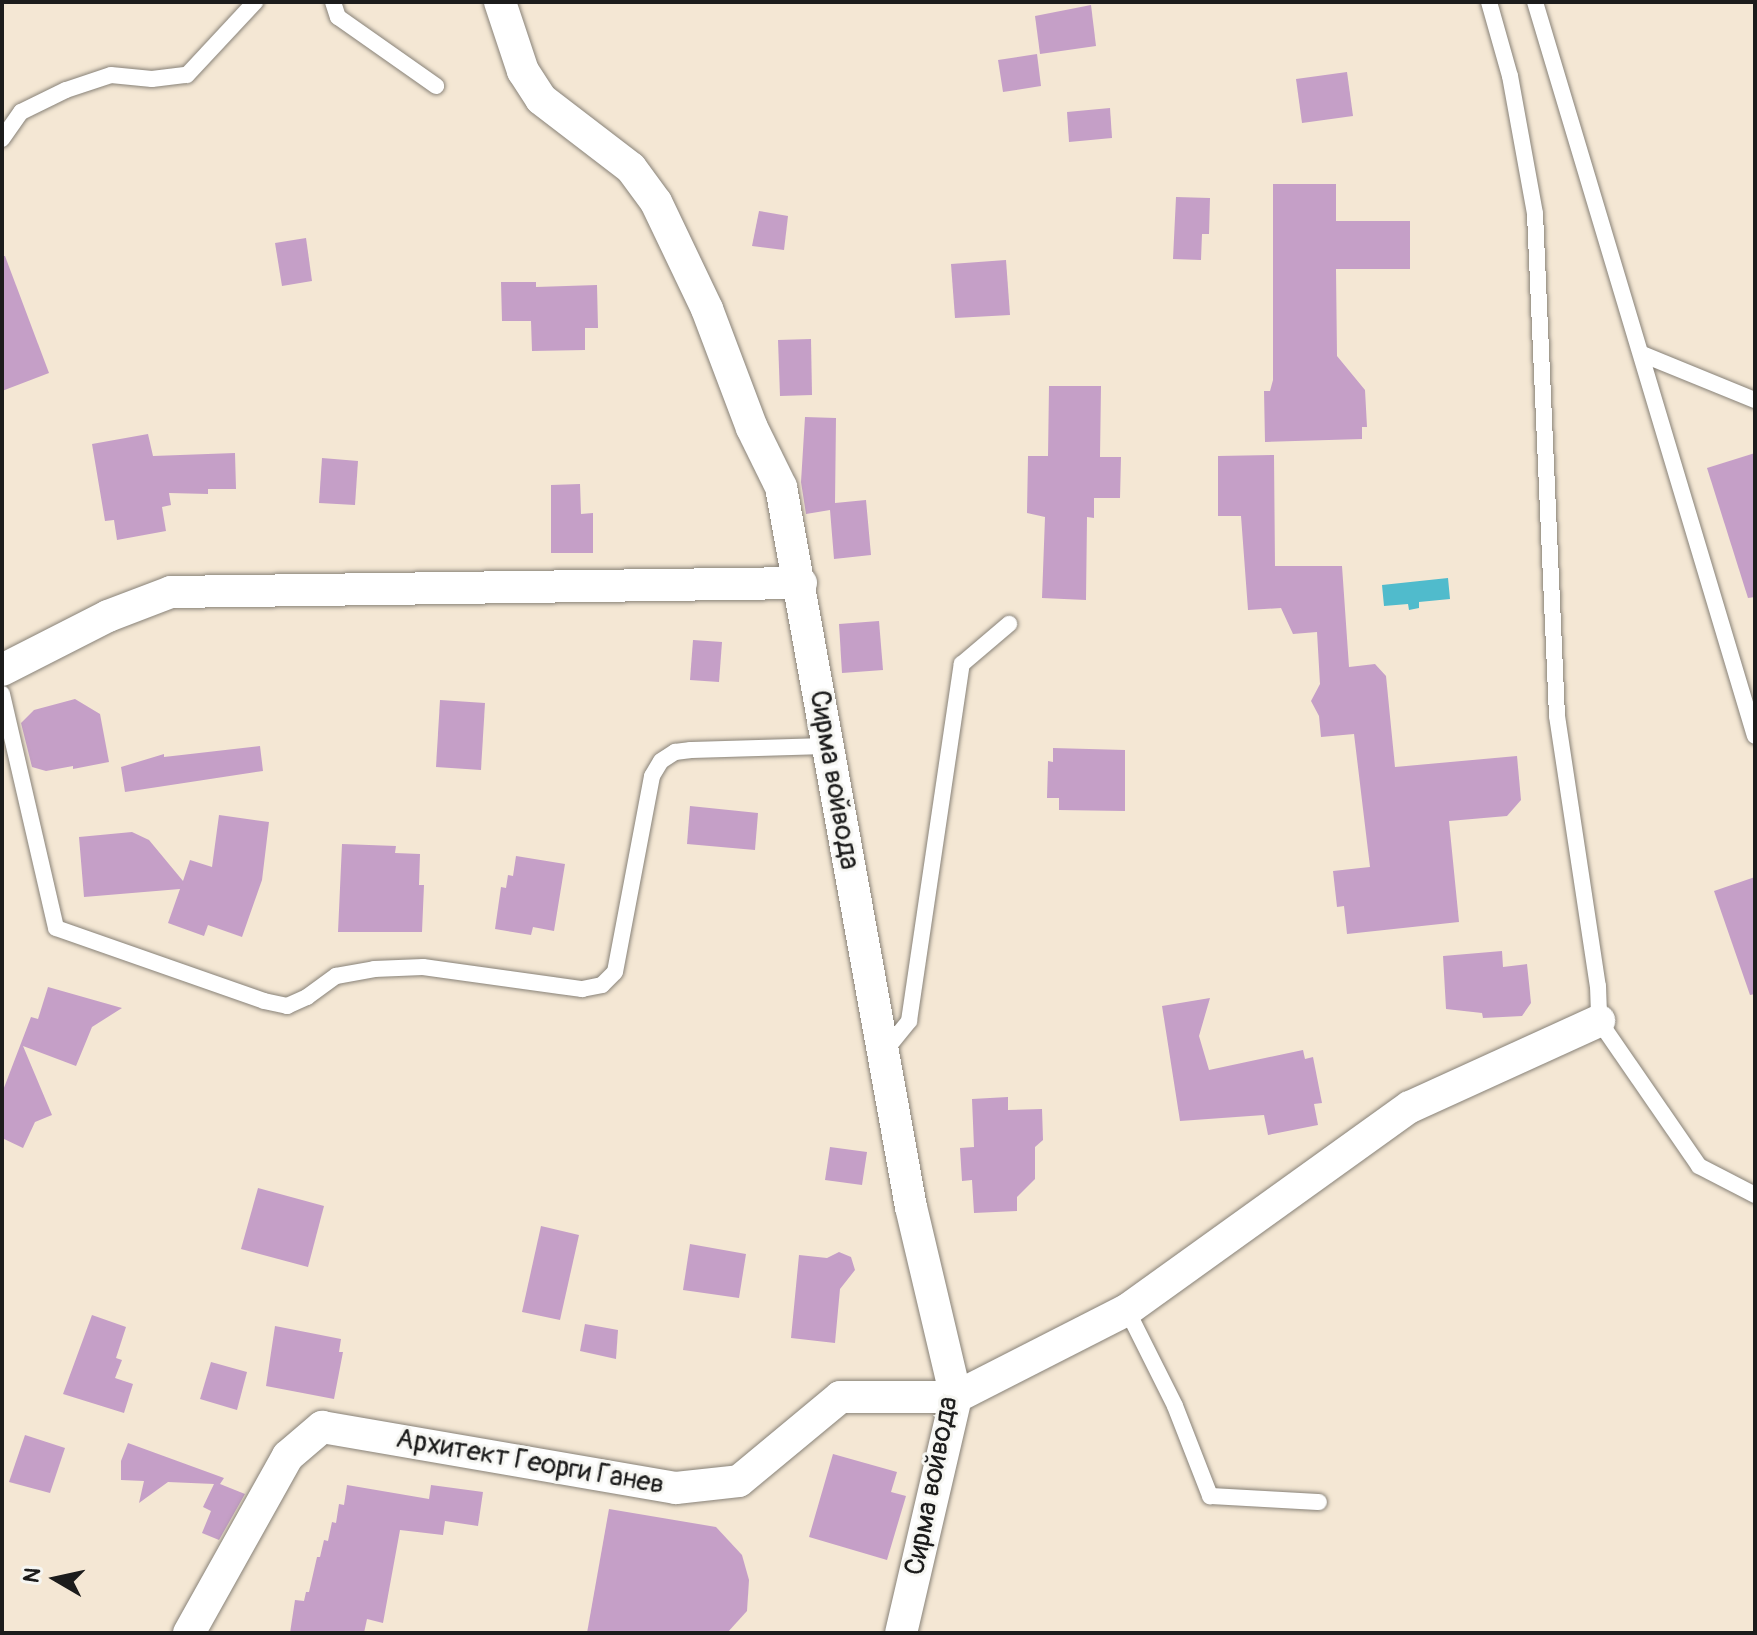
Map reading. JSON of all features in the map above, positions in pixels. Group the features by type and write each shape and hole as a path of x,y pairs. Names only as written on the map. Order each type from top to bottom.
{"street":[{"name":"Сирма войвода","path":"500,2 523,71 541,99 631,168 656,202 707,309 752,428 781,487 801,583 826,746 911,1207 956,1397 901,1633"},
{"path":"2,670 108,616 171,592 801,583"},
{"path":"956,1397 1127,1310 1410,1107 1599,1021"},
{"name":"Архитект Георги Ганев","path":"189,1633 288,1456 322,1427 676,1488 739,1481 840,1397 956,1397"}],"lane":[{"path":"2,139 21,112 66,90 111,75 152,79 187,75 255,2"},
{"path":"333,2 338,17 436,86"},
{"path":"1489,2 1510,76 1535,214 1557,716 1598,986 1599,1021 1699,1166 1755,1195"},
{"path":"1535,2 1755,736"},
{"path":"1642,354 1755,400"},
{"path":"884,1052 909,1021 962,664 1009,624"},
{"path":"2,694 56,928 264,1001 287,1006 307,997 336,976 374,969 423,967 582,989 602,985 615,972 652,776 661,761 675,752 691,750 826,746"},
{"path":"1127,1310 1175,1406 1210,1496 1319,1502"}],"water":[{"path":"1448,578 1450,599 1419,602 1419,608 1409,610 1408,604 1384,606 1382,585"}],"building":[{"path":"1091,5 1096,46 1040,54 1035,16"},
{"path":"1037,54 1041,86 1003,92 998,60"},
{"path":"1347,72 1353,116 1302,123 1296,79"},
{"path":"1110,108 1112,138 1069,142 1067,112"},
{"path":"1273,184 1336,184 1336,221 1410,221 1410,269 1336,269 1337,356 1365,390 1367,427 1362,427 1362,439 1265,442 1264,391 1270,391 1273,380"},
{"path":"1176,197 1210,198 1209,234 1202,234 1201,260 1173,259"},
{"path":"759,211 788,216 784,250 752,246"},
{"path":"306,238 312,281 282,286 275,243"},
{"path":"2,256 5,256 49,373 2,391"},
{"path":"1006,260 1010,315 955,318 951,264"},
{"path":"501,282 536,282 536,287 597,285 598,328 585,328 585,350 532,351 531,321 502,321"},
{"path":"811,339 812,395 780,396 778,340"},
{"path":"1049,386 1101,386 1100,457 1121,457 1120,498 1094,498 1094,518 1087,517 1086,600 1042,598 1045,517 1027,513 1028,456 1048,456"},
{"path":"805,417 836,418 835,503 866,500 871,555 834,559 830,510 806,514 801,482"},
{"path":"148,434 153,456 235,453 236,489 208,489 208,494 169,493 171,505 162,507 166,531 117,540 114,520 105,521 92,444"},
{"path":"1755,453 1755,597 1748,598 1707,468"},
{"path":"1274,455 1275,566 1342,566 1349,667 1375,664 1386,676 1395,767 1517,756 1521,800 1507,816 1449,821 1459,922 1347,934 1344,906 1337,907 1333,871 1370,867 1354,734 1321,737 1319,716 1311,701 1320,684 1317,632 1293,634 1281,608 1248,610 1241,516 1218,516 1218,456"},
{"path":"322,458 358,461 355,505 319,503"},
{"path":"580,484 581,514 593,513 593,553 551,553 551,485"},
{"path":"879,621 883,670 842,673 839,624"},
{"path":"693,640 722,642 719,682 690,680"},
{"path":"75,699 100,714 109,762 46,771 32,767 21,723 34,710"},
{"path":"440,700 485,703 481,770 436,767"},
{"path":"260,746 263,771 125,792 121,767 164,754 164,757"},
{"path":"1053,748 1125,750 1125,811 1059,810 1059,798 1047,798 1048,761 1053,762"},
{"path":"690,806 758,813 755,850 687,844"},
{"path":"219,815 269,822 262,880 242,937 208,925 204,936 168,923 180,889 84,897 79,837 132,832 149,840 183,881 190,860 212,867"},
{"path":"342,844 396,846 395,853 420,854 419,885 424,885 422,932 338,932"},
{"path":"516,856 565,864 554,931 533,927 531,935 495,929 501,887 506,888 508,875 513,876"},
{"path":"1755,877 1755,994 1750,995 1714,891"},
{"path":"1502,951 1503,967 1527,964 1531,1003 1522,1016 1483,1018 1482,1013 1446,1009 1443,956"},
{"path":"48,987 122,1008 92,1027 76,1066 23,1046 52,1115 35,1122 23,1148 2,1138 2,1093 31,1017 38,1019"},
{"path":"1210,998 1199,1036 1209,1070 1303,1050 1305,1059 1313,1057 1322,1103 1314,1104 1318,1125 1268,1135 1264,1115 1180,1121 1162,1006"},
{"path":"1008,1097 1008,1110 1042,1109 1043,1140 1035,1147 1035,1179 1017,1197 1017,1211 974,1213 972,1180 962,1181 960,1148 974,1147 972,1099"},
{"path":"830,1147 867,1152 862,1185 825,1180"},
{"path":"258,1188 324,1206 308,1267 241,1249"},
{"path":"541,1226 579,1235 560,1320 522,1312"},
{"path":"690,1244 746,1254 739,1298 683,1290"},
{"path":"839,1252 851,1257 855,1270 840,1289 835,1343 791,1338 799,1255 827,1258"},
{"path":"92,1315 126,1327 116,1358 122,1360 115,1378 133,1384 124,1413 63,1394"},
{"path":"585,1324 618,1330 616,1359 580,1351"},
{"path":"275,1326 341,1339 339,1352 343,1352 334,1399 266,1386"},
{"path":"211,1362 247,1372 237,1410 200,1399"},
{"path":"25,1435 65,1448 50,1493 9,1482"},
{"path":"128,1443 224,1478 220,1484 245,1494 219,1540 202,1533 211,1511 203,1507 214,1484 168,1482 139,1503 144,1481 121,1480 121,1461"},
{"path":"833,1454 897,1472 891,1492 906,1496 887,1560 809,1537"},
{"path":"347,1485 429,1499 431,1485 483,1492 478,1526 445,1521 443,1535 400,1530 383,1623 367,1619 364,1633 290,1633 295,1600 304,1601 306,1592 309,1592 317,1557 320,1557 324,1540 328,1541 332,1522 336,1523 339,1504 344,1505"},
{"path":"609,1509 716,1527 742,1555 749,1580 747,1611 727,1633 587,1633"}]}
